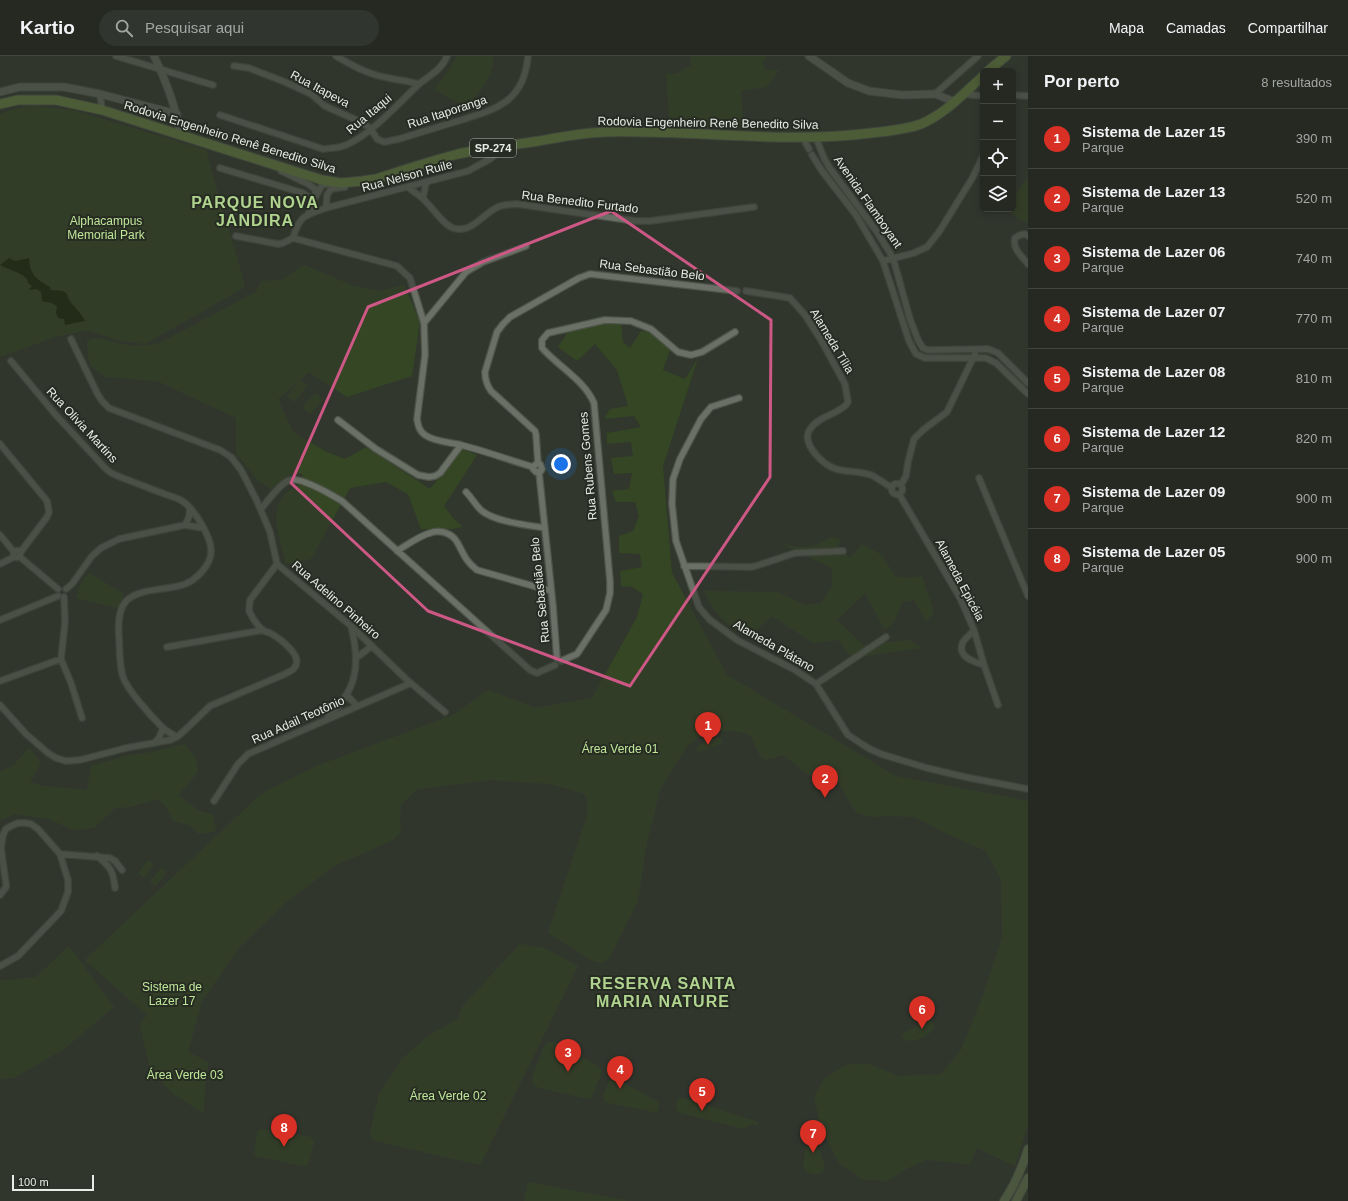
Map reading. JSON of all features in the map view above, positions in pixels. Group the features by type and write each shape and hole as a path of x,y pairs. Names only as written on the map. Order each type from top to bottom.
{"main road":[{"path":"992,68 1006,56"},
{"name":"Rodovia Engenheiro Renê Benedito Silva","path":"0,104 18,100 56,100 102,110 322,180 341,183 376,178 458,154 583,134 608,132 816,138 902,129 914,126 938,115 955,102 980,79"},
{"path":"1004,1201 1020,1174 1028,1150"},
{"path":"1016,1201 1028,1178"}],"street":[{"path":"116,56 213,85"},
{"path":"154,56 177,114 180,134"},
{"path":"336,56 353,66 374,75 419,84"},
{"name":"Rua Itaqui","path":"220,115 323,149 338,148 352,142 371,129 419,84 438,69 445,61 447,56"},
{"name":"Rua Itaporanga","path":"371,129 377,139 384,142 399,139 488,112 505,104 521,86 528,56"},
{"path":"809,56 848,83 869,91 902,95 935,94 955,102"},
{"path":"935,94 978,56"},
{"name":"Rua Itapeva","path":"234,66 249,68 285,82 311,94 325,106 363,123 371,129"},
{"path":"0,92 20,87 64,87 100,94 177,114"},
{"path":"100,94 102,110"},
{"path":"963,94 980,96"},
{"path":"1016,95 1028,96"},
{"path":"803,138 809,148"},
{"name":"Avenida Flamboyant","path":"816,138 829,167 877,232 893,258 910,319 918,340 923,348 928,350 988,349 998,353 1028,383"},
{"name":"Rua Nelson Ruile","path":"308,214 468,171 490,160 507,146"},
{"name":"Avenida Flamboyant","path":"812,155 822,171 856,215 883,261 909,341 916,354 925,358 986,358 996,363 1028,394"},
{"path":"263,161 308,184 315,189 316,196"},
{"path":"883,261 914,253 927,247 939,232 973,177 980,162"},
{"path":"220,168 304,193 311,198 312,202"},
{"path":"326,208 327,196 331,189 335,187 356,186 367,183 376,178"},
{"path":"236,236 278,244 293,238 300,221 311,210 312,202 320,188 325,184 341,183"},
{"path":"423,198 426,183"},
{"name":"Rua Benedito Furtado","path":"408,187 423,198 453,228 461,229 470,227 496,207 517,204 635,221 650,221 754,207"},
{"path":"1028,236 1025,234 1020,235 1015,238 1013,243 1015,248 1028,263"},
{"path":"293,238 397,266 410,278 424,323 425,355 418,410 418,426 426,436 535,465"},
{"path":"424,323 466,272 483,262 526,246"},
{"name":"Rua Sebastião Belo","path":"558,662 539,472 534,471 535,431 491,391 485,379 485,372 497,332 510,317 580,278 590,274 736,291"},
{"name":"Alameda Tília","path":"746,291 790,298 805,315 817,333 845,384 848,402 846,405 820,419 814,424 808,434 808,440 814,452 832,468 842,471 860,472 873,476 892,488"},
{"name":"Rua Rubens Gomes","path":"261,509 285,482 289,480 298,480 342,501 530,670 537,673 577,654 606,610 610,593 594,403 590,394 581,384 542,348 542,340 548,334 590,323 605,320 631,321 650,328 678,352 691,355 702,352 736,332"},
{"name":"Rua Adelino Pinheiro","path":"71,339 97,393 109,408 220,450 231,457 241,470 261,509 270,532 277,564 350,626 411,683 445,712"},
{"path":"901,485 895,484 892,488 894,493 899,494 903,490 901,485 906,476 914,439 923,430 947,412 978,348"},
{"name":"Rua Olivia Martins","path":"11,361 55,414 104,468 110,473 182,501 198,518 203,528 212,551 211,558 208,564 195,578 186,584 160,588 132,598 123,605 120,614 119,632 122,676 130,690 163,728 177,737"},
{"name":"Alameda Plátano","path":"739,398 711,407 701,419 680,459 673,479 672,504 676,541 699,607 709,619 737,640 795,670 816,684 848,735 868,748 881,754 927,768 1028,789"},
{"path":"338,420 376,449 423,477 435,476 440,473 460,445"},
{"path":"0,444 43,497 49,507 47,517 17,554 0,564"},
{"path":"979,478 1028,596"},
{"path":"466,492 481,510 487,514 518,523 545,528"},
{"name":"Alameda Epicéia","path":"899,494 960,598 974,630 998,705"},
{"path":"185,525 189,517 190,508"},
{"path":"66,589 72,584 92,556 102,548 119,539 185,525 203,528"},
{"path":"397,551 430,532 446,533 452,535 457,540 465,558 477,570 551,591"},
{"path":"0,535 17,554 58,589 57,592 61,596 65,622 61,659 71,683 82,718"},
{"path":"684,566 756,566 794,553 843,551"},
{"path":"263,630 251,615 249,605 253,596 277,564"},
{"path":"58,589 62,587 66,589"},
{"path":"0,620 67,594 66,589"},
{"path":"323,721 339,706 347,695 353,680 356,658 354,639 350,626"},
{"path":"0,705 26,734 42,749 56,758 66,761 80,760 126,748 170,740 177,737 210,706 294,669 297,660 294,652 269,632 263,630 167,648"},
{"path":"974,630 963,642 963,652 969,660 984,665"},
{"path":"816,684 886,637"},
{"path":"356,658 372,646"},
{"path":"0,681 61,659"},
{"name":"Rua Adail Teotônio","path":"214,801 238,764 248,754 411,683"},
{"path":"347,695 357,706"},
{"path":"153,744 159,738 163,728"},
{"path":"0,895 6,887 1,848 3,835 6,829 18,823 31,824 38,829 60,854 68,880 68,892 60,911 18,956 0,966"},
{"path":"60,854 110,858 115,861 122,870"},
{"path":"97,856 111,868 114,888"}],"highlighted area":[{"path":"611,211 771,320 770,477 630,686 428,611 291,483 368,307"}],"green space":[{"path":"457,56 493,56 492,69 486,82 469,103 460,103 434,90 449,70"},
{"path":"690,56 767,56 762,63 766,70 779,70 766,87 741,91 744,126 670,127 666,74 676,74 691,65"},
{"name":"Alphacampus Memorial Park","path":"33,106 73,110 206,150 245,287 145,344 117,340 88,330 55,337 0,357 0,114 14,109"},
{"path":"1028,177 1028,224 1010,212 1016,212 1016,194"},
{"path":"304,265 354,286 379,291 404,285 420,322 412,376 347,397 309,372 300,380 307,386 294,402 287,396 299,381 278,399 293,432 325,451 345,459 366,447 430,489 462,449 477,455 444,506 453,518 463,527 452,529 421,529 408,494 386,482 350,488 311,559 286,564 276,521 278,504 282,498 304,480 301,473 285,477 271,489 258,481 236,453 236,418 157,381 105,377 91,366 88,356 87,341 96,338 132,346 158,344 256,292 261,281 282,280"},
{"name":"Área Verde 01","path":"601,316 621,323 623,342 630,348 641,331 652,333 670,350 663,370 685,379 698,358 663,466 672,573 727,675 896,776 1028,801 1028,1124 1015,1166 977,1148 970,1164 926,1160 908,1168 887,1181 862,1179 839,1163 821,1128 814,1097 824,1079 846,1065 866,1063 898,1076 941,1074 961,1050 982,998 1002,938 1001,879 986,851 947,834 915,817 871,817 857,813 839,783 825,775 808,775 784,755 765,760 761,758 750,735 735,731 708,731 687,746 660,790 646,847 638,901 609,959 601,963 591,960 548,933 587,816 588,805 585,794 551,784 491,780 418,789 401,805 401,830 398,836 389,842 334,866 284,904 238,949 202,1001 188,1052 208,1062 203,1113 173,1094 150,1068 140,1025 147,1015 85,960 261,794 314,767 453,715 488,690 536,708 592,698 637,617 643,594 632,587 621,586 620,571 642,567 640,554 619,553 619,536 633,531 639,516 635,502 616,502 612,491 629,489 632,473 614,474 611,458 633,456 631,442 607,444 607,433 641,427 634,416 604,419 610,409 628,406 617,370 595,344 577,361 558,347 573,324"},
{"path":"315,393 323,400 310,414 302,408"},
{"path":"831,537 841,539 837,548 850,558 862,544 882,555 895,576 908,578 922,576 934,612 926,622 914,600 902,602 895,621 885,630 865,593 837,620 863,645 909,640 922,648 858,657 849,655 839,640 813,643 772,616 748,638 725,622 714,610 704,591 777,592 805,605 821,603 832,587 832,568 782,544 807,547 818,544"},
{"path":"89,573 124,594 118,608 76,598 81,582"},
{"path":"721,738 722,743 700,752 696,750 697,747 704,742"},
{"path":"185,744 195,757 198,772 178,795 199,811 213,815 216,831 199,834 190,825 173,821 166,807 158,799 130,807 115,808 94,828 73,830 49,819 15,814 0,820 0,773 1,771 13,766 29,748 41,762 30,782 43,786 87,790 91,766 126,756 152,752"},
{"path":"148,860 154,864 144,878 138,873"},
{"path":"161,868 166,872 156,886 150,882"},
{"name":"Área Verde 02","path":"520,944 544,948 578,966 480,1165 372,1140 370,1132 379,1094 402,1059 428,1036 458,1019 462,1007"},
{"path":"69,946 114,1007 64,1049 14,1078 0,1079 0,981 36,977"},
{"path":"928,1020 933,1022 935,1027 929,1033 917,1040 904,1040 902,1036 904,1033"},
{"path":"549,1042 556,1043 597,1066 601,1070 601,1074 591,1098 587,1099 537,1087 533,1083 532,1078 543,1048"},
{"path":"617,1079 658,1102 659,1105 657,1112 605,1101 603,1097 609,1081"},
{"path":"679,1097 758,1122 758,1125 752,1124 743,1129 681,1113 677,1110 676,1104"},
{"path":"262,1129 311,1137 314,1142 308,1165 304,1166 255,1156 254,1151 258,1131"},
{"path":"810,1138 815,1140 825,1166 824,1171 818,1174 810,1173 803,1167 807,1140"},
{"path":"528,1182 629,1201 524,1201"}],"shaded area":[{"path":"9,258 15,261 29,258 32,273 50,287 51,290 63,291 67,294 70,301 85,321 65,325 64,319 58,318 56,313 57,306 42,301 41,292 37,289 29,290 32,286 28,283 27,279 0,265"}],"place":[{"name":"Sistema de Lazer 15","path":"708,745"},
{"name":"Sistema de Lazer 13","path":"825,798"},
{"name":"Sistema de Lazer 12","path":"922,1029"},
{"name":"Sistema de Lazer 06","path":"568,1072"},
{"name":"Sistema de Lazer 07","path":"620,1089"},
{"name":"Sistema de Lazer 08","path":"702,1111"},
{"name":"Sistema de Lazer 05","path":"284,1147"},
{"name":"Sistema de Lazer 09","path":"813,1153"}],"district":[{"name":"PARQUE NOVA JANDIRA","path":"255,211"},
{"name":"RESERVA SANTA MARIA NATURE","path":"663,992"}],"park label":[{"name":"Sistema de Lazer 17","path":"172,994"},
{"name":"Área Verde 03","path":"185,1075"}]}
